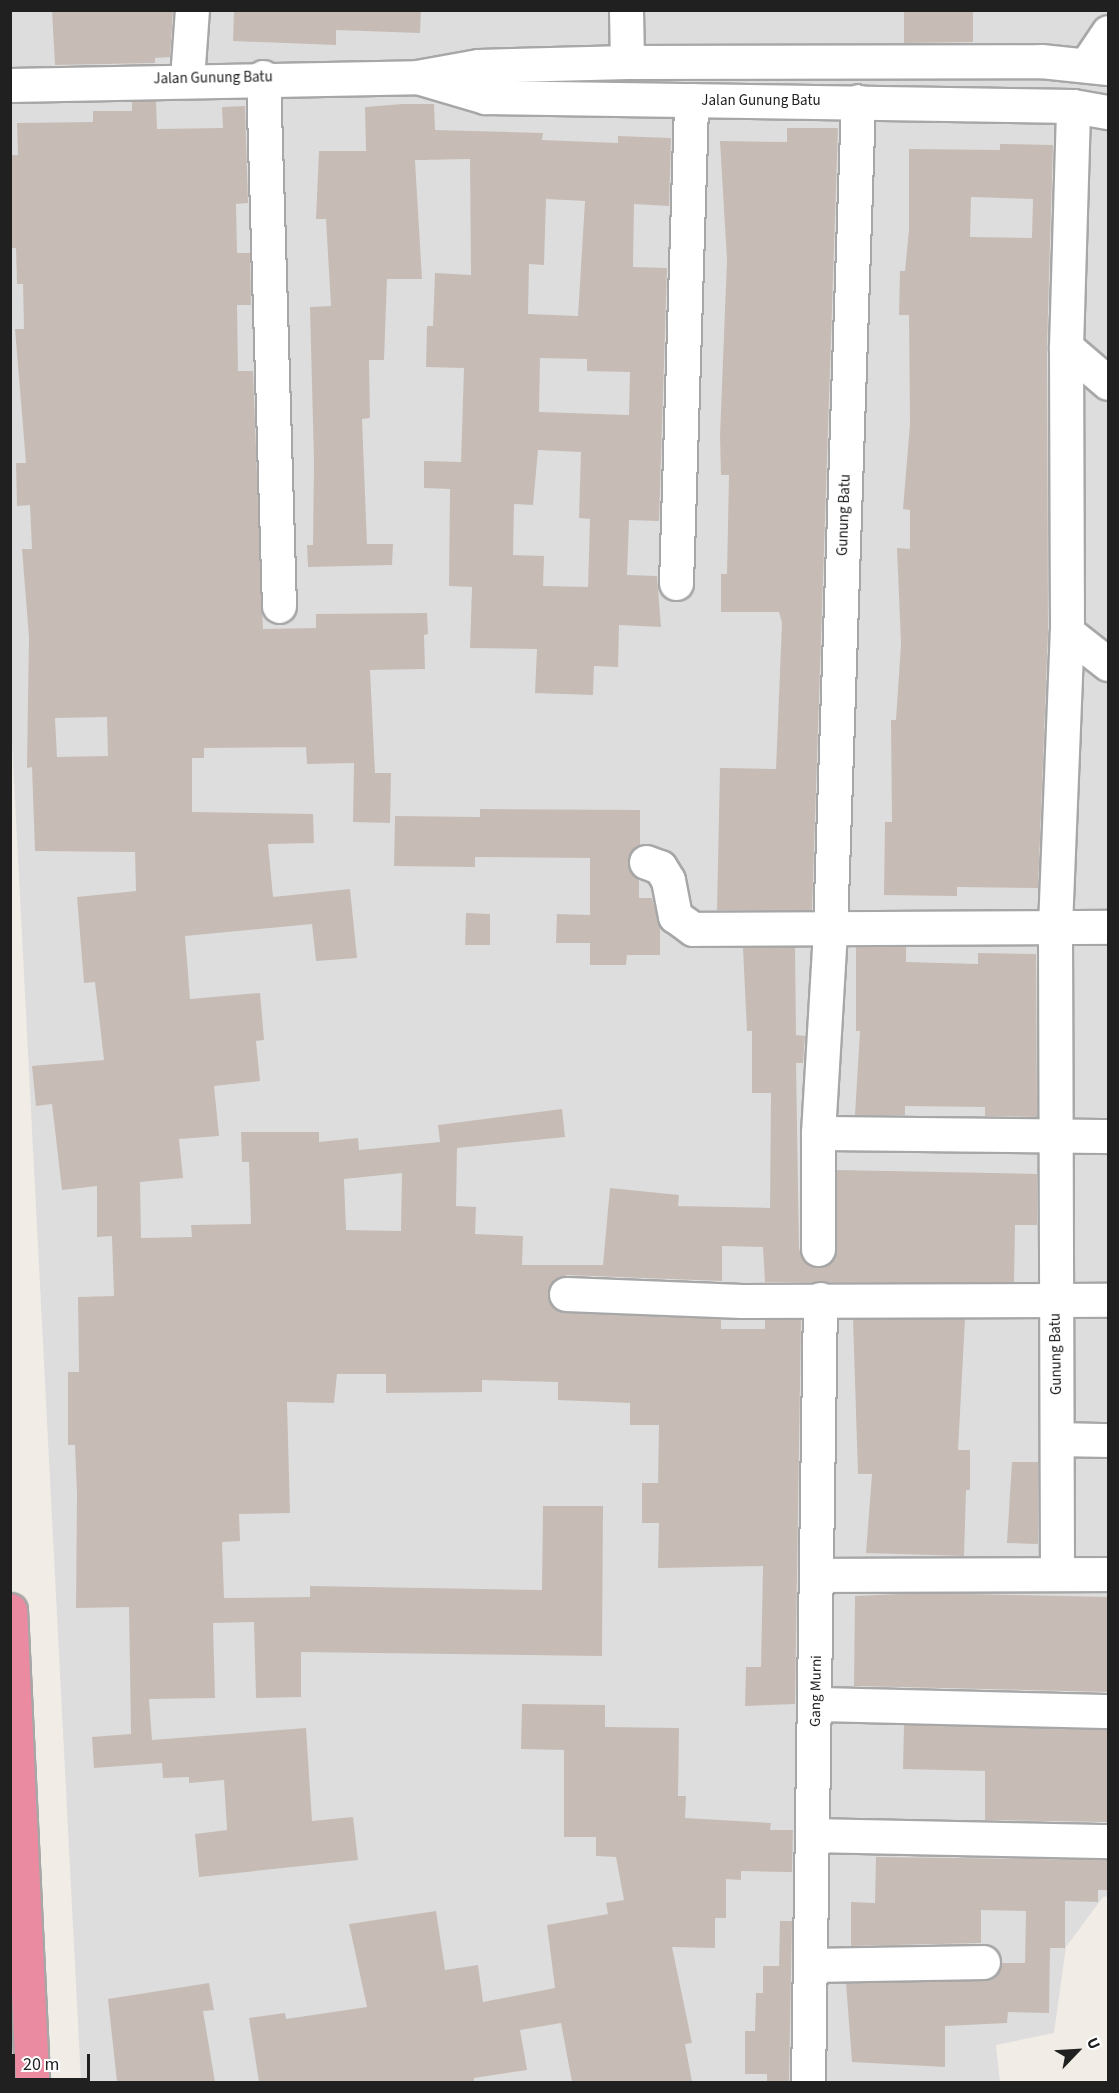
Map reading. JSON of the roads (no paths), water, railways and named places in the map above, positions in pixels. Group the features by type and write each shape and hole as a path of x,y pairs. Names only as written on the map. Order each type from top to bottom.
{"highway":[{"path":"10,1610 32,2082"}],"street":[{"path":"187,79 192,10"},
{"path":"626,10 627,62"},
{"path":"1098,65 1108,32"},
{"name":"Jalan Gunung Batu","path":"10,85 263,77 417,77 490,65 627,62 916,62 1098,65"},
{"path":"916,62 918,103"},
{"path":"263,77 279,606"},
{"name":"Jalan Gunung Batu","path":"417,77 485,97 1073,106 1108,112"},
{"path":"676,583 691,100"},
{"name":"Gunung Batu","path":"818,1249 818,1133 830,928 858,101"},
{"name":"Gunung Batu","path":"1057,1572 1059,1439 1055,1299 1055,926 1067,632 1066,347 1073,106"},
{"path":"1066,347 1108,382"},
{"path":"1067,632 1108,664"},
{"path":"646,862 660,867 668,880 675,915 693,929 1108,927"},
{"path":"818,1133 1108,1136"},
{"path":"566,1294 820,1299 1108,1300"},
{"name":"Gang Murni","path":"808,2082 816,1704 820,1299"},
{"path":"1059,1439 1108,1440"},
{"path":"816,1575 1057,1572 1108,1574"},
{"path":"816,1704 1108,1712"},
{"path":"814,1834 1108,1841"},
{"path":"811,1965 984,1962"}]}
